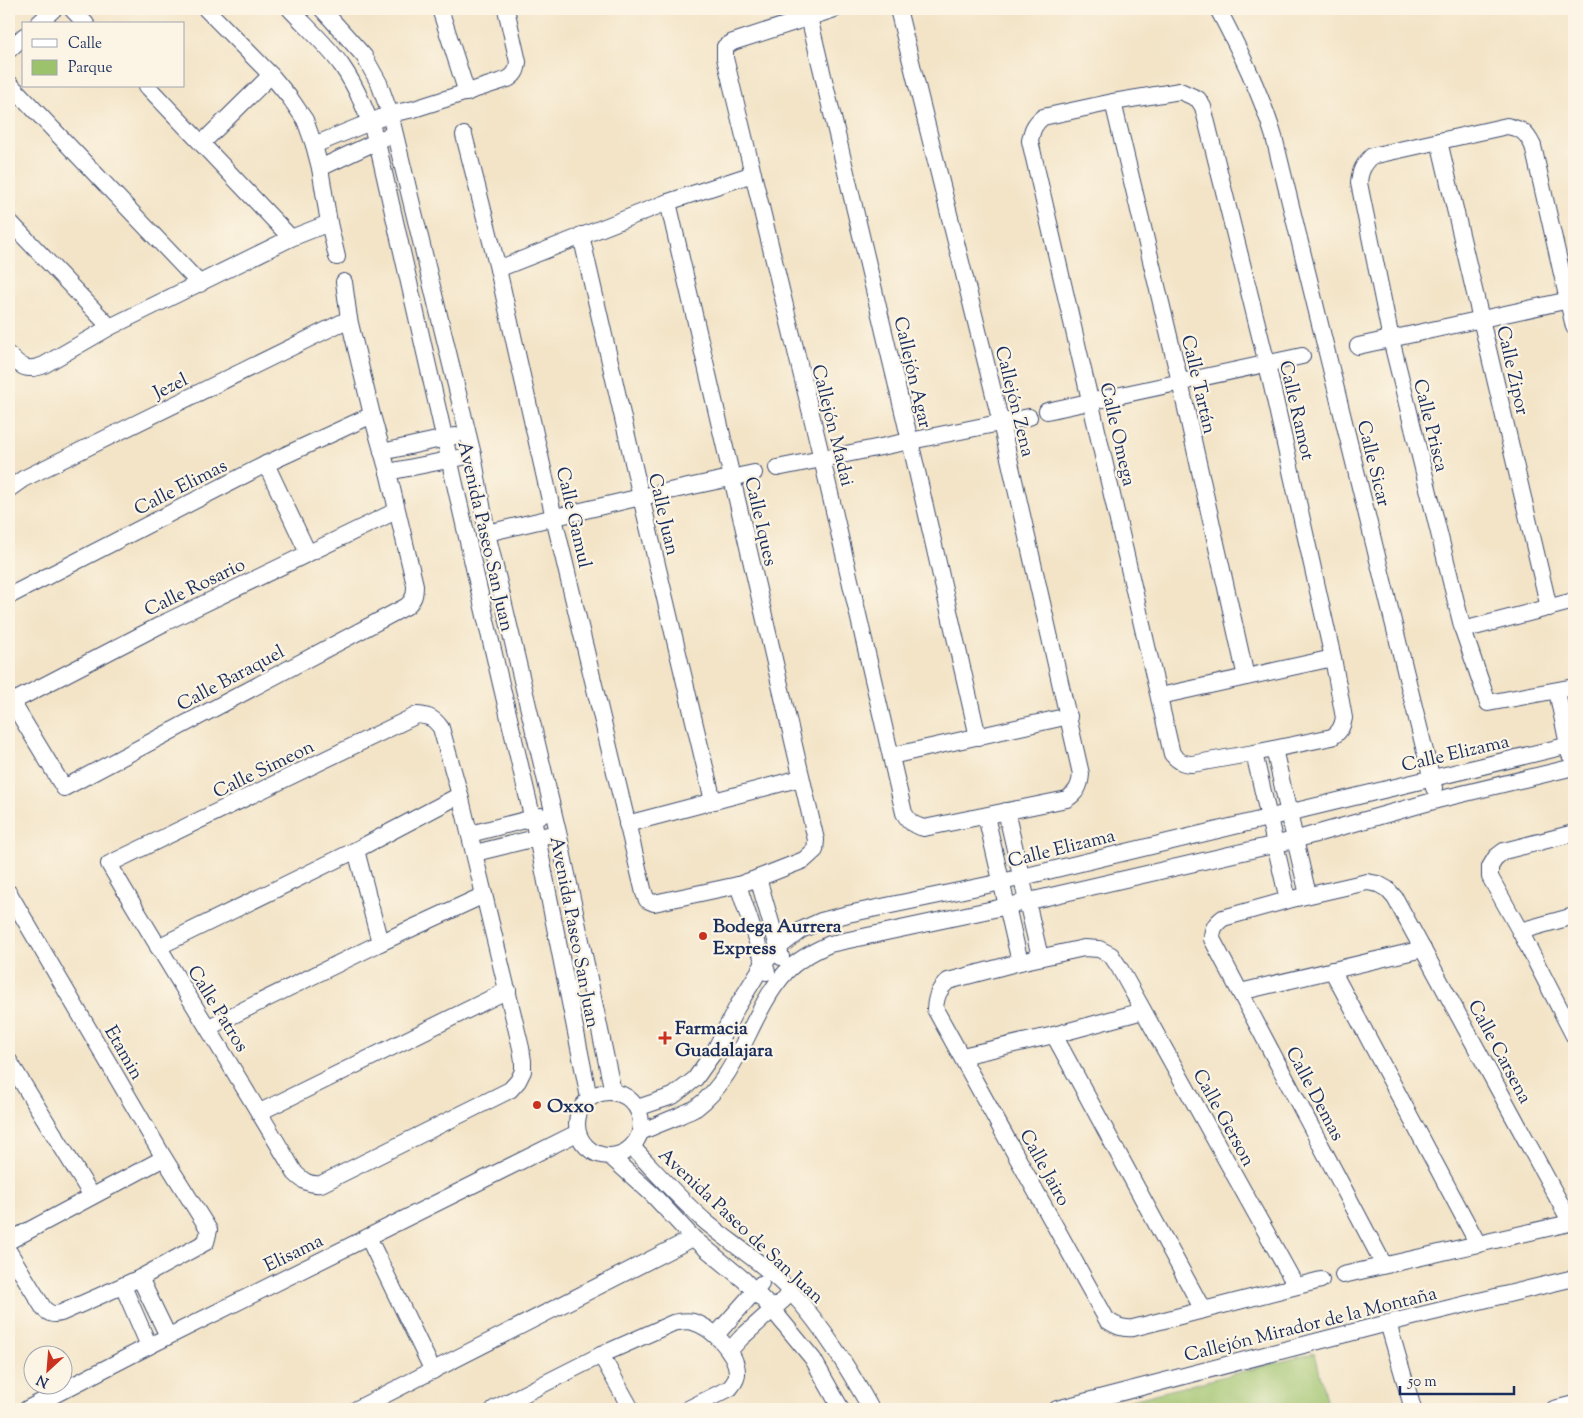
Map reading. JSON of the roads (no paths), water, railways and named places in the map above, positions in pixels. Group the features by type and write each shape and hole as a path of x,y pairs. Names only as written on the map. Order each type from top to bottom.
{"street":[{"path":"40,22 54,9"},
{"path":"72,9 84,22"},
{"path":"206,9 271,76 290,98 305,120 320,168 337,258"},
{"name":"Avenida Paseo San Juan","path":"290,9 342,66 356,90 377,142 537,837 589,1098"},
{"name":"Avenida Paseo San Juan","path":"322,9 364,56 379,83 390,114 473,455 487,533 558,832 613,1092"},
{"path":"440,9 467,93"},
{"path":"314,145 390,114 467,93 508,79 514,75 518,62 506,9"},
{"path":"809,17 835,9"},
{"name":"Callejón Zena","path":"898,9 1001,423 1081,774 1080,785 1075,793 1067,799 1006,812"},
{"name":"Calle Sicar","path":"1218,9 1255,82 1274,136 1437,800"},
{"name":"Callejón Madai","path":"809,17 733,42 720,44 725,58 822,459 904,813 915,826 924,828 986,816"},
{"name":"Callejón Agar","path":"809,17 978,737"},
{"path":"9,50 22,38"},
{"path":"202,143 271,76"},
{"path":"9,83 200,284"},
{"path":"149,88 291,238"},
{"name":"Calle Ramot","path":"1112,102 1180,91 1198,99 1203,107 1267,364 1333,658 1344,718 1339,732 1332,737 1274,749"},
{"name":"Calle Omega","path":"1112,102 1043,117 1033,129 1030,141 1172,754 1178,761 1192,764 1254,753"},
{"name":"Calle Tartán","path":"1112,102 1180,382 1246,677"},
{"path":"320,168 377,142 394,132 414,109"},
{"path":"1439,141 1507,126 1518,128 1527,134 1533,146 1571,300 1574,327"},
{"name":"Calle Gamul","path":"464,136 498,269 554,518 644,893 647,900 654,903 738,885"},
{"name":"Calle Prisca","path":"1439,141 1372,156 1364,164 1360,173 1359,183 1390,339 1463,630 1488,703 1556,691"},
{"name":"Calle Zipor","path":"1439,141 1548,608"},
{"path":"498,269 668,202 753,174"},
{"name":"Calle Iques","path":"668,202 816,840 815,850 804,860 758,878"},
{"path":"9,221 110,326"},
{"path":"9,355 25,368 33,369 44,365 110,326 200,284 291,238 329,223"},
{"name":"Calle Juan","path":"582,235 641,497 713,801"},
{"path":"344,282 349,319 396,510"},
{"path":"1358,346 1571,300"},
{"name":"Jezel","path":"9,488 23,479 349,319"},
{"path":"1047,411 1302,356"},
{"name":"Calle Elimas","path":"9,596 266,464 372,415"},
{"path":"777,468 1029,417"},
{"path":"382,452 467,434"},
{"path":"388,472 473,455"},
{"path":"266,464 308,553"},
{"path":"487,533 754,473"},
{"name":"Calle Rosario","path":"10,699 396,510"},
{"name":"Calle Baraquel","path":"10,699 64,788 407,606 415,595 415,585 396,510"},
{"path":"1463,630 1574,601"},
{"path":"1160,696 1333,658"},
{"path":"640,1132 695,1108 720,1085 736,1060 754,1022 773,989 787,971 807,955 830,944 1008,906 1294,840 1437,800 1574,769 1571,745 1556,691 1574,687"},
{"name":"Calle Simeon","path":"109,864 417,715 436,719 441,728 460,795"},
{"path":"891,756 1069,716"},
{"name":"Calle Elizama","path":"637,1108 673,1096 695,1079 714,1052 737,1007 764,963 778,948 800,930 821,921 1002,882 1571,745"},
{"path":"1274,749 1308,895 1288,900 1254,753 1274,749"},
{"path":"627,824 801,778"},
{"path":"158,947 356,850 460,795 508,990 260,1112"},
{"path":"1020,962 986,816 1006,812 1040,958"},
{"path":"470,834 553,813"},
{"path":"475,853 558,832"},
{"path":"1574,833 1504,851 1496,857 1490,867 1490,877 1574,1036"},
{"path":"356,850 380,943"},
{"name":"Calle Patros","path":"109,864 158,947 209,1027 295,1173 302,1180 311,1184 321,1184 510,1090 521,1076 523,1061 508,990"},
{"path":"773,989 738,885 758,878 778,948 787,971"},
{"name":"Calle Carsena","path":"1308,895 1367,882 1378,884 1395,898 1573,1222"},
{"name":"Etamin","path":"9,893 164,1158 209,1230 206,1242 140,1278"},
{"path":"209,1027 380,943 484,895"},
{"name":"Calle Demas","path":"1288,900 1223,918 1217,922 1212,930 1212,939 1384,1266"},
{"path":"1520,931 1574,916"},
{"name":"Calle Gerson","path":"935,1009 936,998 941,987 948,981 1084,948 1099,949 1111,955 1120,967 1296,1286"},
{"path":"1240,992 1423,949"},
{"path":"1332,970 1478,1244"},
{"name":"Calle Jairo","path":"935,1009 1107,1320 1124,1328 1133,1328 1203,1310"},
{"path":"962,1056 1054,1035 1143,1010"},
{"path":"1054,1035 1203,1310 1320,1280"},
{"path":"9,1061 92,1196"},
{"path":"613,1092 627,1097 637,1108 640,1116 640,1132 632,1147 618,1155 602,1156 586,1148 577,1133 576,1123 582,1104 589,1098 597,1094 613,1092"},
{"name":"Elisama","path":"27,1409 168,1336 577,1133"},
{"name":"Avenida Paseo de San Juan","path":"632,1147 706,1222 771,1273 791,1292 819,1325 871,1409"},
{"name":"Avenida Paseo de San Juan","path":"610,1156 652,1194 694,1238 755,1291 772,1309 813,1358 841,1409"},
{"path":"9,1241 164,1158"},
{"path":"1343,1275 1573,1222"},
{"path":"368,1237 432,1371"},
{"path":"357,1409 694,1238"},
{"path":"9,1252 49,1314 61,1313 140,1278 168,1336"},
{"path":"716,1335 771,1273"},
{"name":"Callejón Mirador de la Montaña","path":"1057,1409 1388,1323 1574,1278"},
{"path":"123,1286 149,1346"},
{"path":"730,1351 791,1292"},
{"path":"494,1409 601,1355 673,1323 682,1321 693,1322 716,1335 730,1351 737,1375 735,1382 730,1388 688,1409"},
{"path":"1388,1323 1413,1409"},
{"path":"601,1355 631,1409"},
{"path":"1554,1409 1574,1404"}],"place":[{"name":"Bodega Aurrera Express","path":"703,936"},
{"name":"Farmacia Guadalajara","path":"665,1038"},
{"name":"Oxxo","path":"537,1105"}]}
